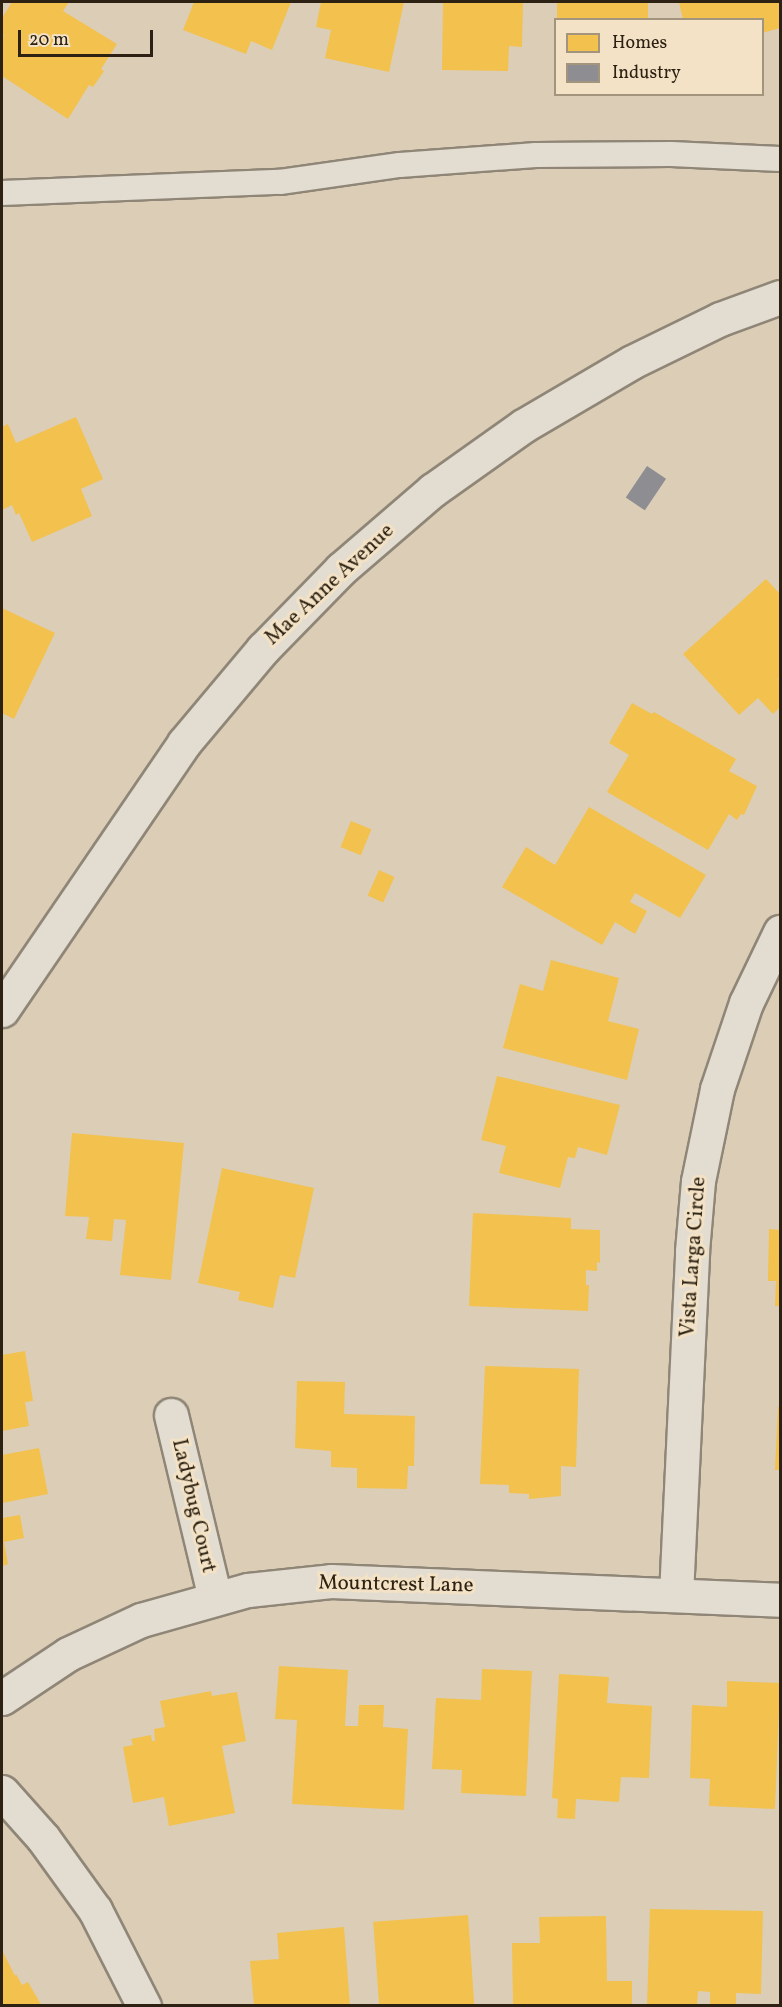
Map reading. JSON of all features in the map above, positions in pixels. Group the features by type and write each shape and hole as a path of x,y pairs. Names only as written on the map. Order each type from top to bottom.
{"street":[{"name":"Mae Anne Avenue","path":"2,1010 184,743 263,649 341,569 433,490 523,426 632,362 720,319 780,297"},
{"name":"Vista Larga Circle","path":"676,1595 692,1251 698,1181 717,1089 746,1003 780,932"},
{"name":"Ladybug Court","path":"171,1414 215,1598"},
{"name":"Mountcrest Lane","path":"2,1698 68,1654 141,1620 248,1590 331,1581 780,1600"},
{"path":"2,1792 43,1838 95,1910 144,2006"}],"lane":[{"path":"2,193 279,182 400,165 536,155 671,154 780,159"}],"building: Homes":[{"path":"12,2 69,2 63,11 117,44 101,69 104,71 93,87 89,85 68,119 2,76 2,39 4,35 2,18"},
{"path":"194,2 291,2 272,50 251,41 246,54 183,30"},
{"path":"321,2 404,2 389,72 325,58 331,30 316,27"},
{"path":"443,2 523,2 522,47 509,46 508,71 442,70"},
{"path":"557,2 648,2 648,18 557,18"},
{"path":"679,2 779,2 780,28 764,32 764,18 683,18"},
{"path":"76,417 103,479 81,489 92,516 32,542 19,513 16,515 12,505 2,510 2,427 8,424 16,443"},
{"path":"766,579 780,594 780,677 778,679 780,707 773,714 758,698 739,715 683,654"},
{"path":"2,608 55,633 14,719 2,713"},
{"path":"632,703 652,714 654,712 736,759 729,771 757,786 744,815 741,814 737,820 729,814 708,850 607,792 629,755 609,743"},
{"path":"589,807 706,875 680,918 635,893 630,902 647,911 635,934 615,922 602,945 502,887 526,847 555,865"},
{"path":"351,821 371,829 361,855 341,847"},
{"path":"379,870 395,877 383,902 368,896"},
{"path":"551,960 619,978 608,1021 639,1029 627,1080 503,1048 520,984 543,991"},
{"path":"497,1076 620,1105 607,1155 578,1147 575,1158 568,1157 560,1188 499,1173 506,1146 481,1140"},
{"path":"72,1133 184,1143 171,1280 120,1275 126,1220 114,1219 112,1241 86,1239 89,1217 65,1216"},
{"path":"222,1168 314,1188 295,1278 280,1275 273,1308 238,1300 240,1292 198,1283"},
{"path":"473,1213 571,1218 571,1229 600,1230 600,1263 597,1262 597,1271 586,1270 586,1285 589,1285 588,1311 469,1306"},
{"path":"769,1229 780,1230 780,1306 775,1306 776,1281 768,1281"},
{"path":"25,1351 33,1401 25,1402 29,1426 2,1431 2,1355"},
{"path":"485,1366 579,1369 576,1467 561,1466 561,1496 529,1499 529,1494 509,1493 509,1485 480,1484"},
{"path":"297,1381 345,1382 344,1414 415,1416 414,1466 408,1466 407,1489 357,1488 357,1468 331,1467 331,1451 295,1448"},
{"path":"778,1407 780,1407 780,1470 775,1470"},
{"path":"39,1448 48,1494 2,1503 2,1455"},
{"path":"20,1515 24,1538 4,1542 8,1564 2,1566 2,1518"},
{"path":"279,1666 348,1670 345,1726 358,1726 359,1705 384,1705 383,1727 408,1729 404,1810 292,1804 297,1720 275,1719"},
{"path":"482,1669 532,1671 526,1796 461,1793 462,1770 432,1769 436,1698 481,1700"},
{"path":"559,1674 609,1677 607,1703 652,1706 649,1778 621,1777 619,1802 576,1799 575,1819 557,1818 558,1799 552,1798"},
{"path":"727,1681 780,1683 775,1809 709,1806 710,1779 690,1778 692,1705 727,1707"},
{"path":"211,1691 212,1696 237,1692 246,1741 222,1746 235,1813 169,1826 164,1797 133,1803 123,1747 133,1745 131,1739 151,1735 152,1741 155,1741 154,1729 165,1727 160,1701"},
{"path":"650,1909 763,1911 761,1994 736,1993 736,2006 710,2006 710,1992 698,1991 697,2006 647,2006"},
{"path":"468,1915 474,2006 379,2006 373,1922"},
{"path":"606,1916 607,1981 632,1981 632,2006 513,2006 512,1943 540,1943 539,1917"},
{"path":"344,1927 350,2006 254,2006 250,1961 279,1959 277,1933"},
{"path":"2,1950 15,1976 16,1974 22,1985 28,1982 42,2006 2,2006"}],"building: Industry":[{"path":"647,466 666,479 645,510 626,498"}]}
